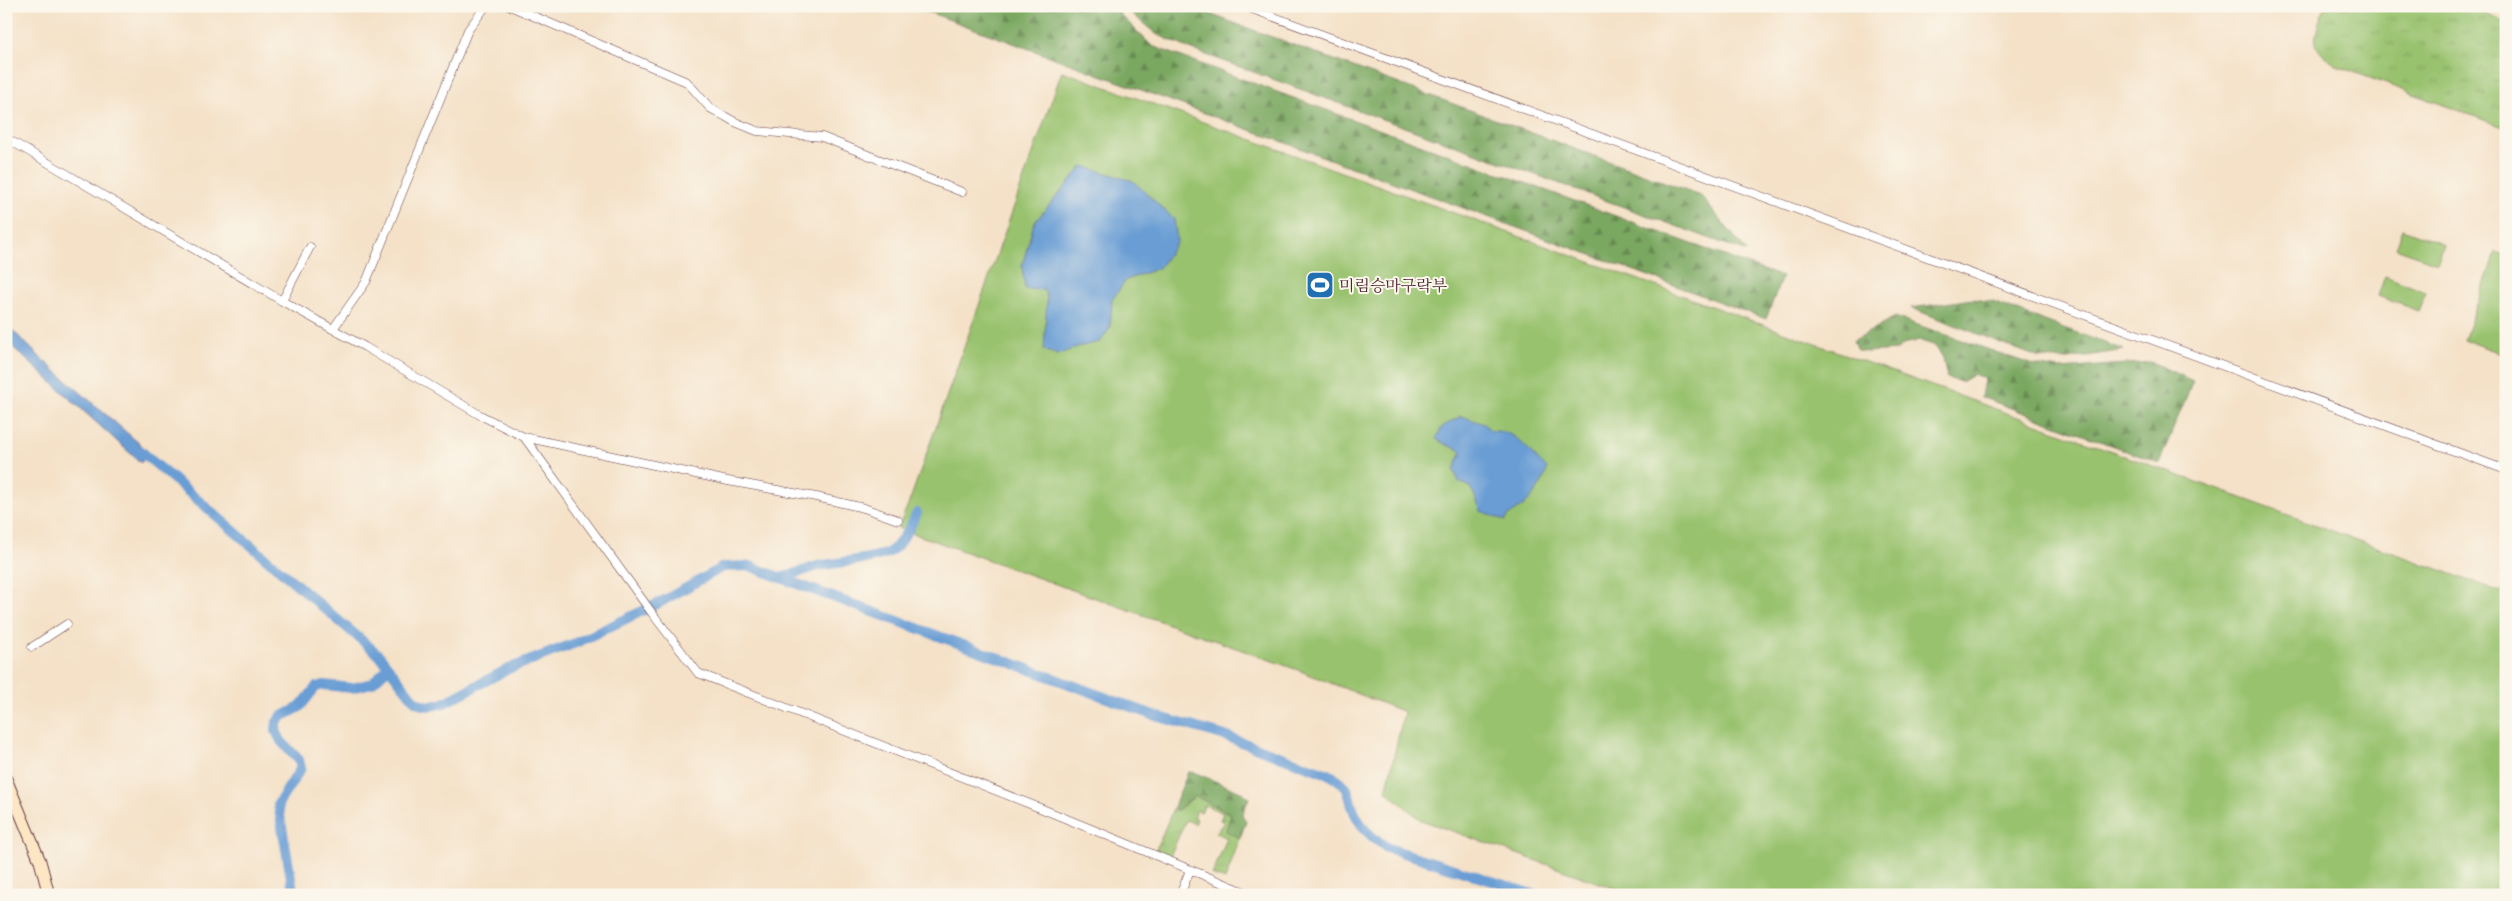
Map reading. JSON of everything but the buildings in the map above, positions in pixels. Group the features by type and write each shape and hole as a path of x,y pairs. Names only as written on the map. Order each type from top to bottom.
{"street":[{"path":"333,329 366,282 468,30 486,6"},
{"path":"510,6 687,82 710,108 734,122 757,131 822,137 962,192"},
{"path":"1244,6 2506,470"},
{"path":"6,138 480,415 524,436 816,497 864,508 898,520"},
{"path":"282,301 310,247"},
{"path":"524,436 652,613 698,672 1040,808 1252,895"},
{"path":"32,647 67,624"},
{"path":"6,779 40,861 49,895"},
{"path":"1180,895 1190,870"}],"green space":[{"path":"912,6 1112,6 1152,46 1782,277 1766,319"},
{"path":"1123,6 1188,6 1700,195 1747,252 1190,49 1156,34"},
{"path":"2325,6 2466,6 2506,21 2506,128 2340,67 2329,60 2322,54 2316,41 2318,26"},
{"name":"미림승마구락부","path":"1062,71 2501,592 2506,582 2506,895 1633,895 1421,820 1386,791 1404,712 1298,670 898,528 910,500"},
{"path":"2403,229 2444,245 2437,263 2396,248"},
{"path":"2496,252 2506,255 2506,355 2464,340"},
{"path":"2385,276 2426,292 2418,311 2378,296"},
{"path":"1973,299 1993,302 2124,350 2062,360 2037,357 1911,308"},
{"path":"1895,317 2033,365 2060,369 2151,362 2193,381 2159,463 1981,397 1984,379 1974,374 1961,382 1947,378 1943,358 1936,346 1921,341 1906,343 1897,350 1866,352 1857,350 1853,341"},
{"path":"1188,772 1196,773 1243,793 1249,798 1242,815 1246,821 1240,838 1226,831 1231,814 1195,796 1177,810 1173,809"},
{"path":"1195,796 1231,814 1226,831 1240,838 1225,880 1212,875 1227,838 1216,833 1224,822 1220,820 1223,813 1205,805 1201,812 1197,810 1194,818 1197,819 1195,824 1186,820 1169,858 1155,852 1173,809 1178,810"}],"water":[{"path":"1083,166 1133,181 1174,219 1177,242 1159,268 1126,280 1112,300 1110,328 1100,342 1077,347 1058,355 1044,350 1047,299 1044,290 1025,289 1022,266 1034,223"},
{"path":"6,324 42,359 148,451 141,463 6,341"},
{"path":"1461,416 1484,424 1491,431 1500,431 1516,438 1547,468 1544,479 1533,495 1518,510 1509,515 1505,521 1481,511 1471,487 1459,482 1454,470 1462,451 1436,439 1442,427"}],"waterway":[{"path":"137,448 379,655 415,701 431,706 444,703 508,669 578,642 661,602 723,567 750,566 781,578 818,566 870,558 888,553 897,546 917,513"},
{"path":"781,578 1156,716 1222,735 1328,774 1344,785 1349,794 1354,813 1365,829 1388,848 1536,895"},
{"path":"294,895 278,804 301,768 299,760 281,741 276,731 277,722 281,717 300,707 316,687 324,685 352,688 372,683 388,668"}],"place":[{"name":"미림승마구락부","path":"1320,285"}]}
